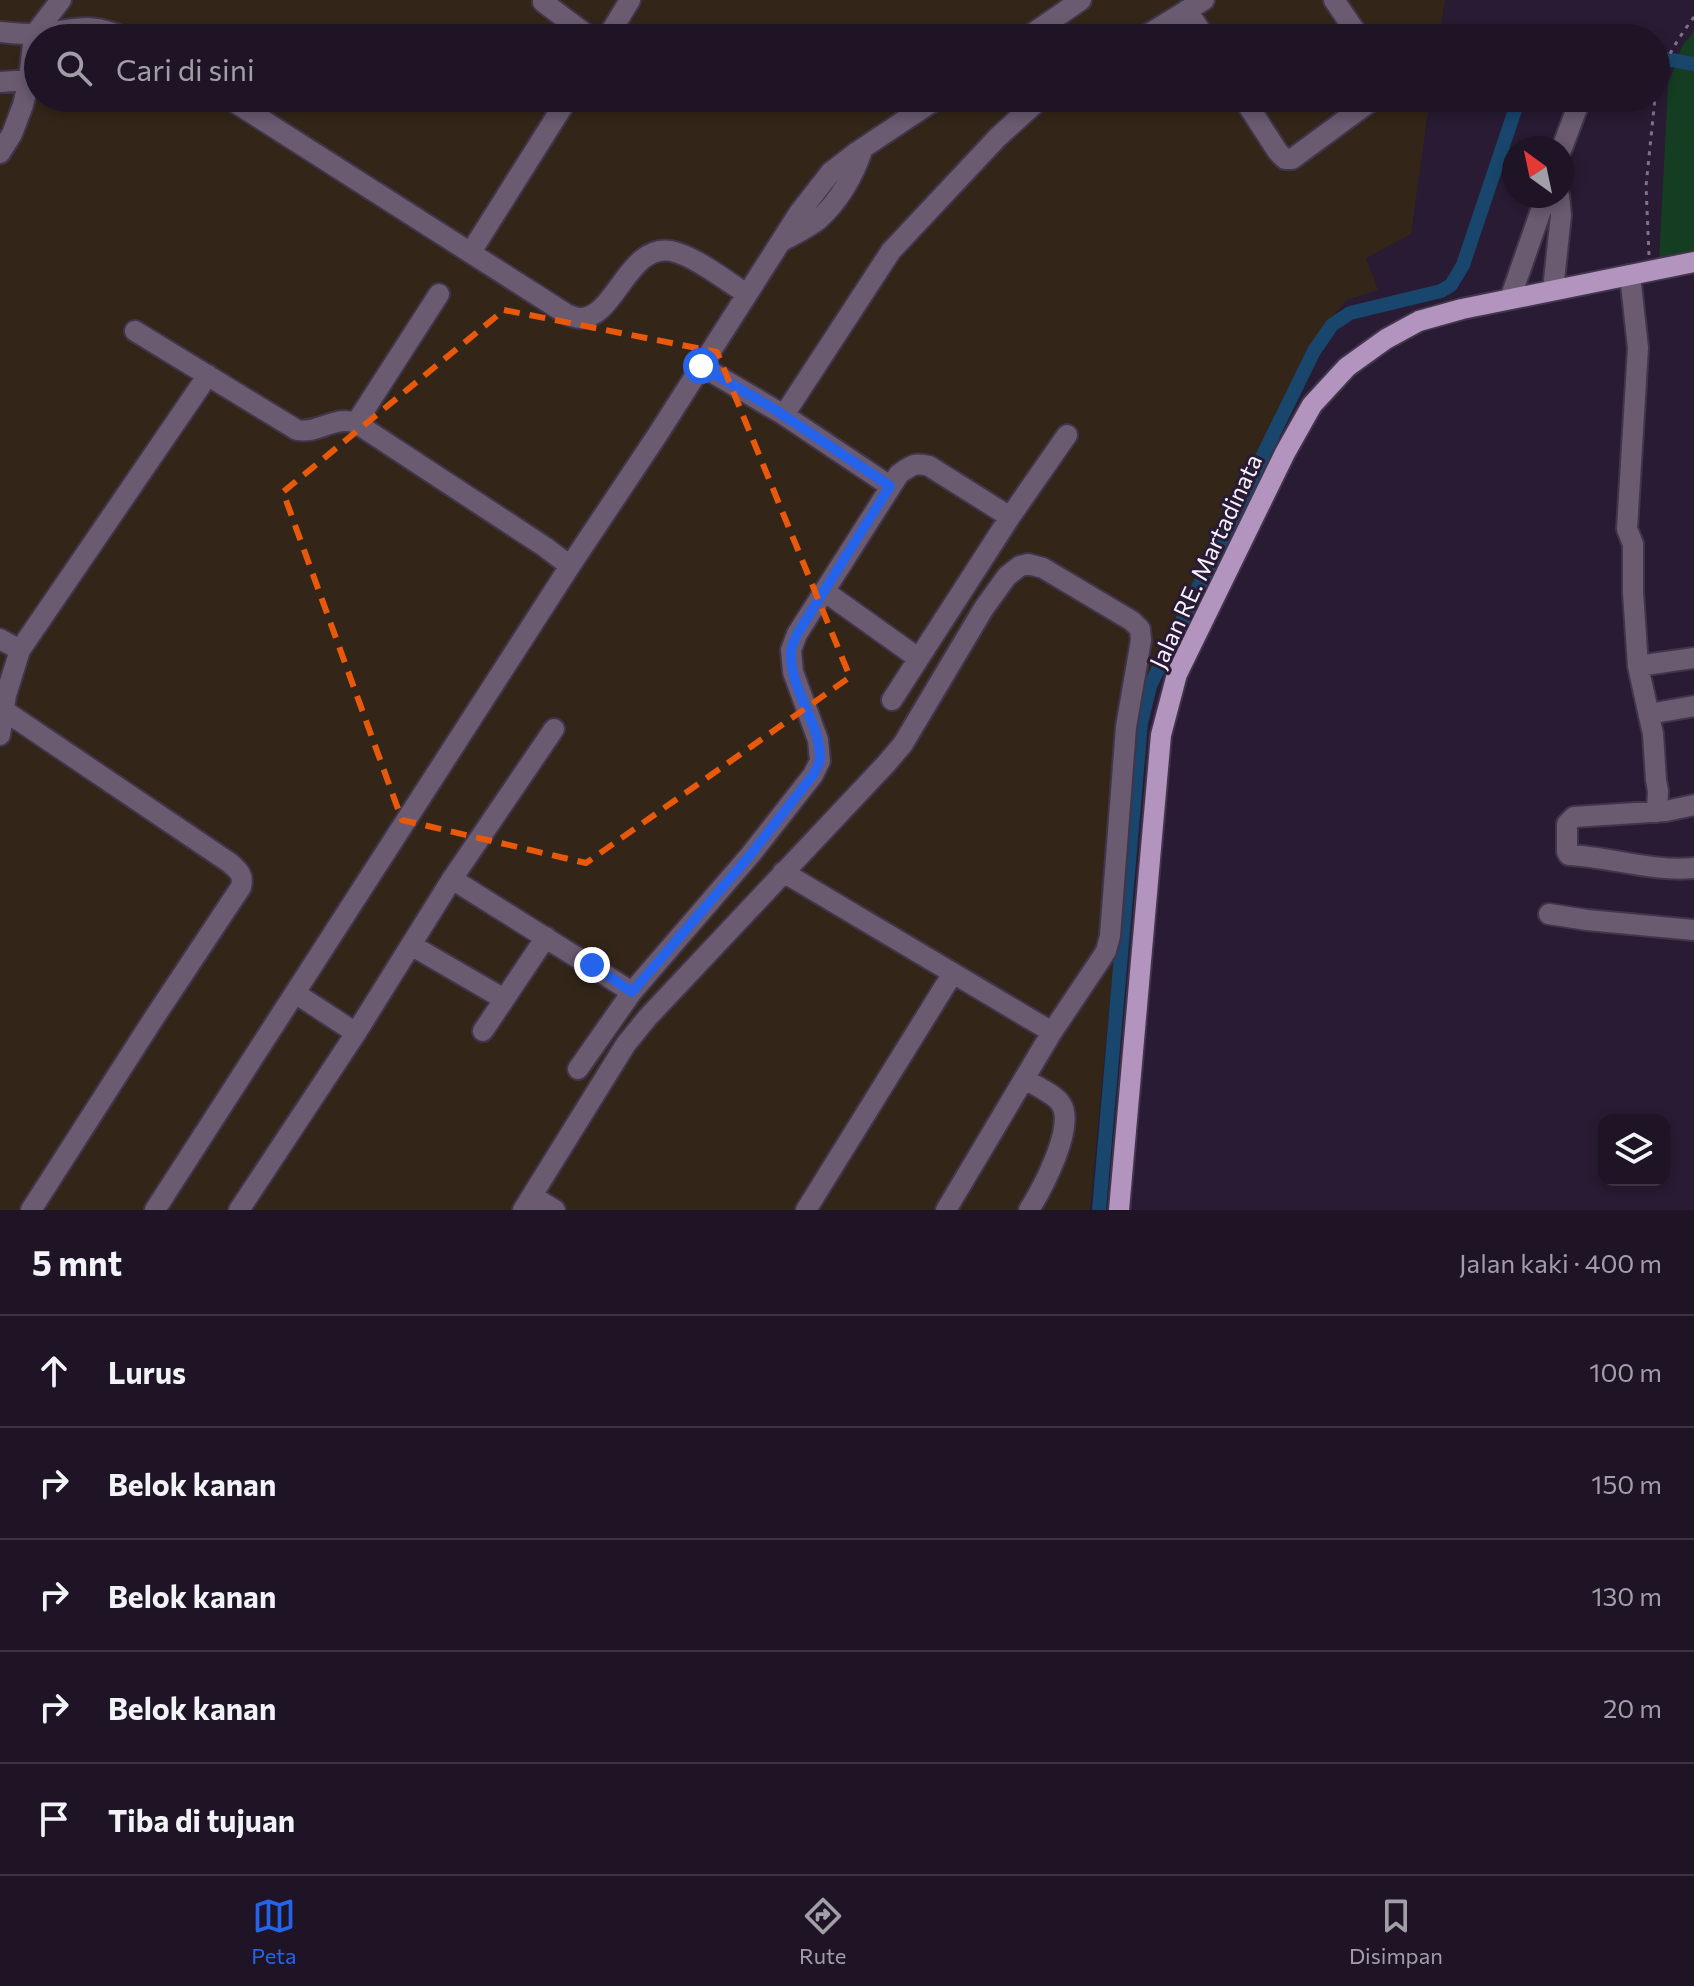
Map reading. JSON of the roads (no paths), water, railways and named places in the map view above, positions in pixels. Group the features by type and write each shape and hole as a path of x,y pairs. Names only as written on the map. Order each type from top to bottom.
{"main road":[{"name":"Jalan RE. Martadinata","path":"1119,1210 1161,735 1177,674 1285,453 1312,405 1347,367 1386,339 1419,321 1462,309 1694,262"}],"street":[{"path":"42,24 61,0"},
{"path":"615,24 630,0"},
{"path":"1046,24 1081,0"},
{"path":"1334,0 1350,24"},
{"path":"543,2 572,24"},
{"path":"1165,24 1196,5"},
{"path":"0,32 24,34"},
{"path":"0,82 24,80"},
{"path":"0,153 12,134 24,101"},
{"path":"250,112 568,315 581,319 594,314 639,262 651,253 670,251 693,260 747,294"},
{"path":"471,252 559,112"},
{"path":"155,1210 799,213 831,172 917,112"},
{"path":"784,415 891,251 998,137 1026,112"},
{"path":"1252,112 1278,152 1285,159 1292,159 1356,112"},
{"path":"1566,136 1576,112"},
{"path":"1510,299 1542,208"},
{"path":"1553,290 1560,208"},
{"path":"1640,273 1627,529 1633,544 1632,583 1638,666 1649,714 1658,791 1657,812"},
{"path":"356,423 439,294"},
{"path":"135,331 297,430 307,432 346,419 356,423 570,566"},
{"path":"701,366 784,415 890,486"},
{"path":"0,735 6,695 20,650 208,375"},
{"path":"892,700 1067,435"},
{"path":"578,1069 632,992 751,854 813,775 820,761 818,740 793,672 791,650 797,634 899,474 919,463 929,466 1010,517"},
{"path":"555,1210 527,1203 626,1044 903,744 984,608 1007,576 1028,564 1043,568 1132,621 1140,629 1141,640 1126,727 1110,936 1106,951 1052,1032 946,1210"},
{"path":"824,591 918,658"},
{"path":"0,639 20,650"},
{"path":"1638,666 1694,658"},
{"path":"1649,714 1694,706"},
{"path":"5,711 230,863 239,870 243,879 241,887 31,1210"},
{"path":"239,1210 356,1033 452,879 554,729"},
{"path":"1694,805 1657,812 1574,817 1567,824 1567,854 1627,865 1694,868"},
{"path":"783,872 1052,1032"},
{"path":"452,879 632,992"},
{"path":"1549,914 1694,930"},
{"path":"483,1031 546,937"},
{"path":"411,945 504,999"},
{"path":"806,1210 953,973"},
{"path":"295,993 356,1033"},
{"path":"1025,1079 1058,1100 1063,1105 1065,1116 1057,1155 1029,1210"}],"waterway":[{"path":"1670,60 1694,64"},
{"path":"1099,1210 1141,723 1150,686 1314,351 1332,325 1350,313 1441,291 1451,285 1463,265 1514,112"}]}
